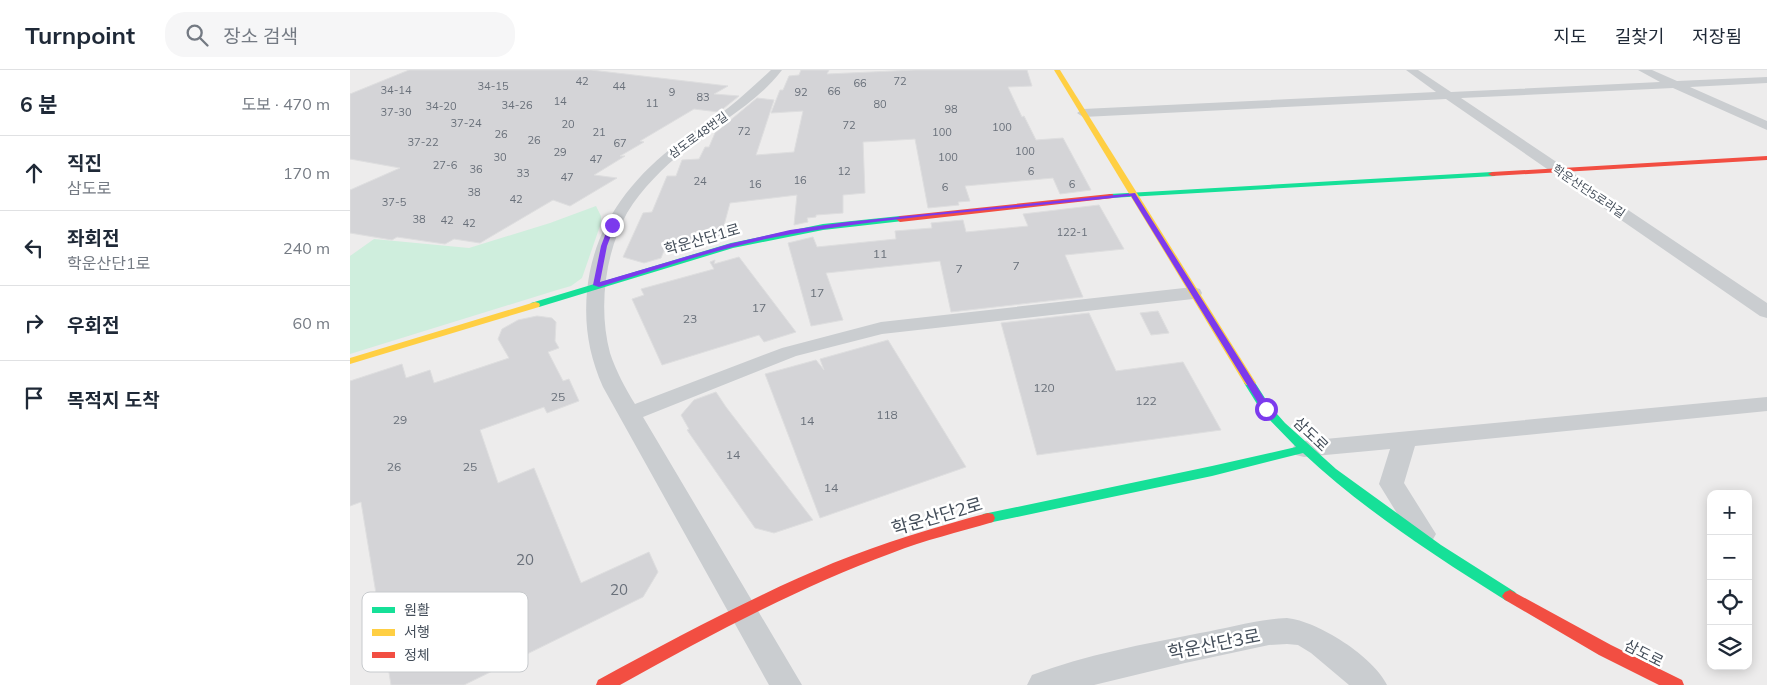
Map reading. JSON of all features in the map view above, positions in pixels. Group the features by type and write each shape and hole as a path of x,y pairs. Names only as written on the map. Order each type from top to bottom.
{"street":[{"name":"삼도로48번길","path":"741,610 603,366 596,341 596,285 604,246 623,204 663,161 738,107 777,70"},
{"name":"삼도로","path":"1057,70 1266,409 1304,449 1352,490 1436,550 1531,609 1633,665 1676,685"},
{"name":"학운산단5로라길","path":"1411,70 1767,312"},
{"path":"1643,70 1767,126"},
{"path":"1083,113 1767,80"},
{"name":"학운산단1로","path":"350,361 596,285 732,246 790,232 847,224 1133,194 1767,158"},
{"path":"630,414 789,352 857,333 924,322 1193,293"},
{"path":"1304,449 1767,404"},
{"path":"1405,439 1391,484 1416,524 1436,550"},
{"name":"학운산단2로","path":"604,685 741,610 832,570 935,532 1045,505 1256,462 1304,449"},
{"path":"741,610 786,685"},
{"name":"학운산단3로","path":"1043,685 1095,670 1209,644 1288,631 1303,634 1317,641 1371,685"}],"green space":[{"path":"596,206 601,216 601,223 582,278 571,286 350,354 350,256 374,239 469,248 550,223"}],"building":[{"path":"409,70 591,70 728,86 714,94 739,96 719,112 694,109 640,141 644,142 620,156 625,156 594,175 617,178 570,206 553,200 480,243 454,239 445,244 397,237 392,240 350,233 350,190 400,168 350,159 350,94"},
{"path":"801,70 829,70 827,74 915,70 1027,70 1032,86 1008,87 1022,117 1024,116 1036,140 1063,138 1091,190 1060,194 1053,178 965,186 970,201 958,202 959,205 928,208 915,139 863,142 865,193 843,195 843,213 816,215 816,217 807,218 808,222 794,225 797,195 730,203 720,240 699,246 697,243 666,246 661,258 644,263 623,257 643,213 652,212 667,176 676,176 682,160 699,159 705,147 709,147 715,133 757,98 774,100 756,155 794,152 803,111 771,113 780,90 783,90 789,76 799,75"},
{"path":"1099,205 1124,249 1065,255 1083,297 951,312 940,261 826,273 843,320 811,326 788,243 813,237 817,247 896,239 895,231 932,228 931,223 963,220 966,232 1028,226 1023,214"},
{"path":"739,257 796,332 764,342 759,335 662,365 632,299 644,295 641,289 714,269 710,262 715,260 714,264"},
{"path":"1158,311 1169,333 1151,335 1140,313"},
{"path":"1089,313 1116,371 1183,362 1221,430 1037,455 1001,323"},
{"path":"537,316 552,318 556,322 555,341 559,348 548,352 563,381 569,379 579,401 547,413 544,407 480,430 498,483 534,468 581,583 649,552 658,572 643,597 528,654 528,592 376,592 361,502 350,506 350,381 402,364 406,378 430,370 434,383 509,358 498,339 502,329 518,320"},
{"path":"888,340 966,467 820,518 765,374 816,360 824,370 820,359"},
{"path":"716,392 813,520 774,533 755,528 687,430 689,429 681,415 694,400"},
{"path":"389,672 490,672 464,685 391,685"}],"traffic: fast":[{"path":"1110,196 1492,174"},
{"path":"535,305 731,246 823,227 900,219"},
{"path":"1250,383 1266,409 1281,426 1331,472 1436,549 1510,596"},
{"path":"988,518 1212,471 1304,449"}],"traffic: slow":[{"path":"1057,70 1250,383"},
{"path":"350,361 535,305"}],"traffic: jam":[{"path":"1492,174 1767,158"},
{"path":"900,219 1110,196"},
{"path":"604,685 743,611 838,567 887,548 988,518"},
{"path":"1510,596 1605,650 1676,685"}],"route":[{"path":"612,225 599,264 596,285 732,246 790,232 847,224 1133,194 1266,409"}]}
